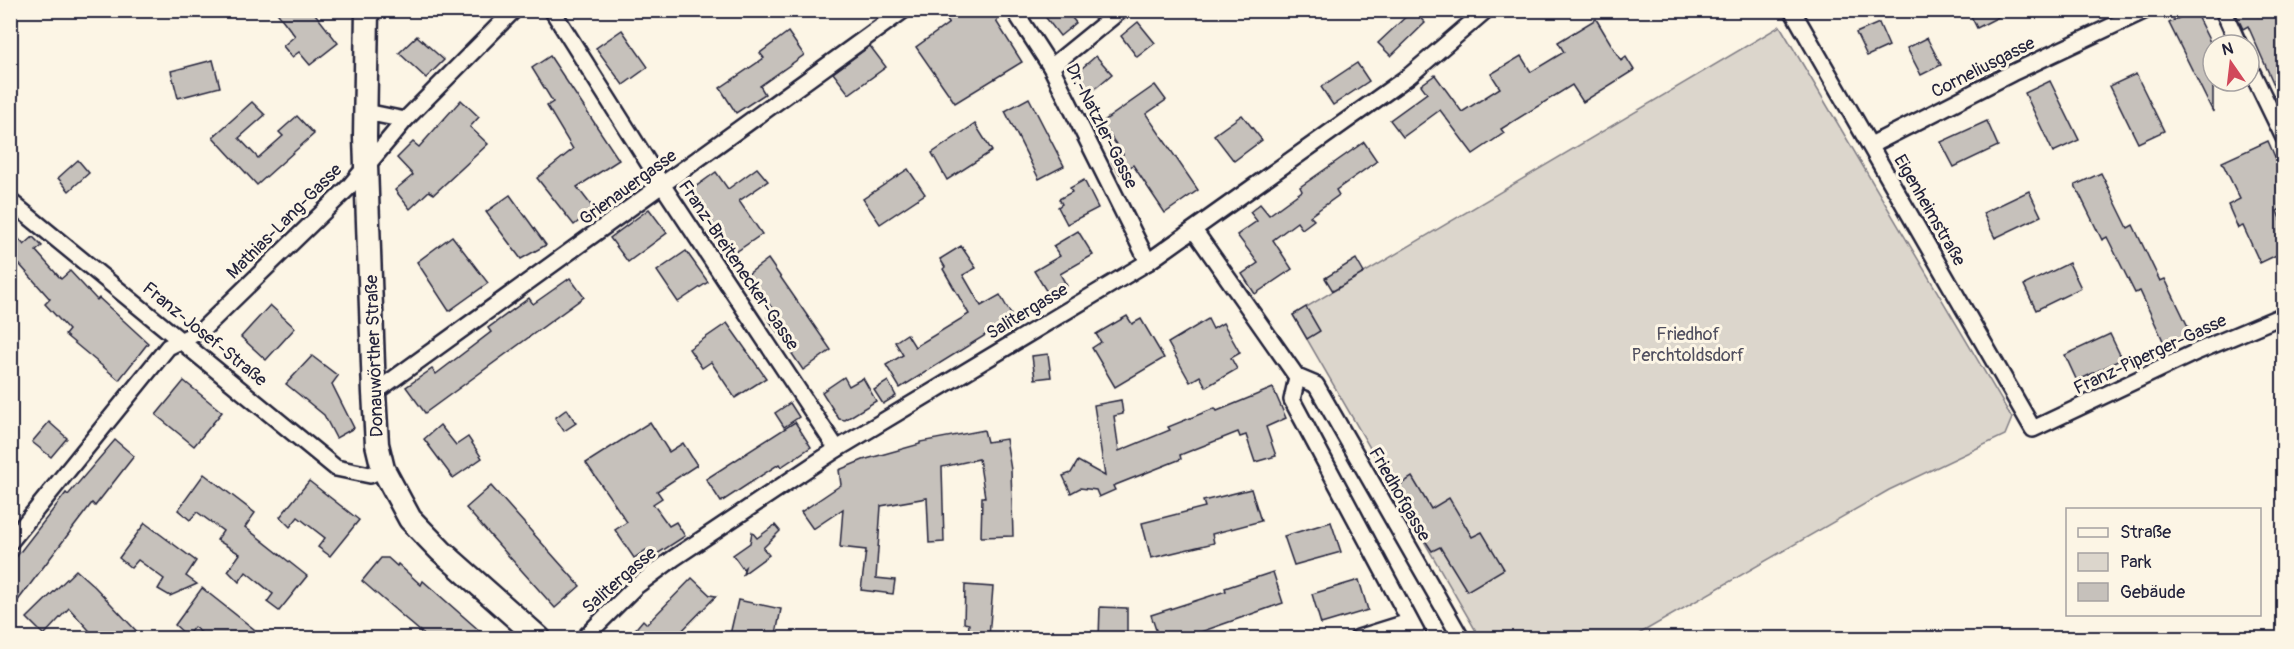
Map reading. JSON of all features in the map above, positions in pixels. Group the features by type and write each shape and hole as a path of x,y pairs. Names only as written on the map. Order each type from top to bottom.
{"main road":[{"name":"Donauwörther Straße","path":"367,10 366,112 374,393 377,444 383,470 410,519 441,551 539,639"}],"street":[{"name":"Mathias-Lang-Gasse","path":"10,542 168,347 202,330 348,188 405,120 514,10"},
{"name":"Franz-Breitenecker-Gasse","path":"552,10 663,186 837,449"},
{"name":"Grienauergasse","path":"374,393 904,10"},
{"name":"Dr.-Natzler-Gasse","path":"1014,10 1051,67 1148,262"},
{"path":"1051,67 1121,10"},
{"name":"Salitergasse","path":"584,639 635,587 666,564 837,449 1148,262 1409,76 1486,10"},
{"name":"Eigenheimstraße","path":"1792,10 2033,429"},
{"name":"Corneliusgasse","path":"1871,145 2012,73 2146,10"},
{"path":"2223,10 2234,33"},
{"path":"2261,91 2283,138"},
{"path":"366,112 405,120"},
{"name":"Franz-Josef-Straße","path":"10,201 183,340 336,468 370,475 383,470"},
{"name":"Friedhofgasse","path":"1194,230 1297,377 1316,386 1461,639"},
{"name":"Franz-Piperger-Gasse","path":"2033,429 2196,352 2283,315"},
{"path":"1297,377 1292,400 1419,639"},
{"path":"1358,639 1409,622"}],"green space":[{"name":"Friedhof Perchtoldsdorf","path":"1780,26 2012,418 2005,435 1889,490 1632,638 1480,638 1293,315"}],"building":[{"path":"275,10 312,10 338,43 310,65 299,52 292,57 283,46 295,36"},
{"path":"939,10 993,10 999,19 996,21 1022,62 955,103 916,47 949,23"},
{"path":"1040,10 1066,10 1076,23 1060,36"},
{"path":"1413,10 1425,23 1391,56 1378,43"},
{"path":"1968,10 2012,10 1977,28"},
{"path":"2194,10 2206,33 2201,33 2201,88 2169,23"},
{"path":"2234,10 2256,10 2258,16 2271,10 2283,10 2283,105 2261,55 2261,33 2251,33 2248,26 2243,29"},
{"path":"1596,19 1621,61 1626,57 1634,70 1583,102 1572,85 1501,129 1504,133 1473,154 1440,110 1403,137 1390,120 1427,93 1421,85 1435,75 1462,112 1500,88 1491,74 1521,56 1531,72 1564,52 1558,42"},
{"path":"1138,22 1155,43 1137,57 1121,36"},
{"path":"1879,23 1889,46 1867,56 1856,33"},
{"path":"622,30 648,67 623,85 596,48"},
{"path":"788,32 804,55 760,86 765,94 736,113 720,88 764,58 760,53"},
{"path":"417,36 444,60 426,78 399,53"},
{"path":"1927,38 1941,65 1921,75 1907,48"},
{"path":"870,46 886,67 849,94 833,73"},
{"path":"550,56 619,160 577,187 594,209 574,225 537,178 573,149 547,106 553,102 532,68"},
{"path":"1096,56 1112,74 1091,92 1075,74"},
{"path":"213,60 220,87 178,98 171,71"},
{"path":"1357,63 1369,81 1333,105 1321,87"},
{"path":"2136,74 2164,131 2138,143 2110,86"},
{"path":"2050,81 2079,140 2053,152 2025,93"},
{"path":"1155,85 1166,100 1146,114 1198,190 1165,213 1133,165 1120,174 1112,162 1123,154 1101,123"},
{"path":"2204,93 2213,93 2213,112"},
{"path":"1029,98 1064,166 1039,179 1005,111"},
{"path":"461,100 479,117 470,127 488,144 434,194 429,191 410,209 395,190 413,175 397,158 413,142 419,147"},
{"path":"252,102 265,115 239,138 258,158 283,136 279,132 297,116 314,134 257,185 213,137"},
{"path":"1242,115 1262,140 1234,161 1214,135"},
{"path":"1987,121 1998,146 1954,167 1941,142"},
{"path":"975,124 992,151 947,180 932,153"},
{"path":"2268,141 2283,175 2283,186 2278,188 2283,199 2283,208 2277,211 2283,226 2283,252 2260,263 2243,226 2238,228 2228,205 2240,199 2222,162"},
{"path":"1364,142 1377,161 1336,190 1339,195 1310,216 1314,220 1302,229 1297,222 1273,240 1292,269 1255,294 1242,274 1258,263 1237,235 1257,221 1250,212 1260,204 1269,215 1302,191 1300,187"},
{"path":"78,160 89,173 69,191 58,178"},
{"path":"757,168 768,181 739,201 762,234 733,254 691,190 716,172 728,189"},
{"path":"908,169 925,194 880,224 863,199"},
{"path":"2101,173 2128,228 2133,225 2160,281 2165,279 2192,335 2166,347 2140,291 2135,293 2107,237 2102,240 2075,185"},
{"path":"1084,180 1098,208 1067,224 1058,207 1062,204 1059,199 1072,192 1070,188"},
{"path":"2029,191 2041,216 1995,238 1983,213"},
{"path":"510,195 546,245 521,259 486,212"},
{"path":"649,209 667,233 628,262 610,238"},
{"path":"1078,231 1093,255 1060,274 1067,286 1050,297 1034,271 1060,256 1053,246"},
{"path":"452,236 488,283 449,311 417,262"},
{"path":"33,237 42,246 36,251 61,279 70,271 97,300 99,298 148,343 119,380 65,335 69,330 45,304 50,299 20,265 17,264 10,269 10,244 18,238 24,245"},
{"path":"961,246 976,268 963,275 981,306 1000,295 1013,318 900,388 886,365 903,355 895,342 907,334 915,347 969,314 943,269 945,267 940,259"},
{"path":"686,251 708,282 678,302 657,271"},
{"path":"768,259 831,350 803,370 767,317 775,312 747,275"},
{"path":"1356,259 1364,273 1333,291 1325,278"},
{"path":"2069,263 2081,288 2036,310 2024,285"},
{"path":"570,278 584,297 425,413 406,387 432,369 436,374 491,332 488,328 529,298 533,304"},
{"path":"270,305 295,328 266,360 241,337"},
{"path":"1306,307 1320,331 1307,339 1293,315"},
{"path":"1127,316 1132,324 1141,319 1164,358 1115,387 1092,348 1101,342 1096,334"},
{"path":"1208,319 1213,329 1223,323 1240,353 1231,358 1237,369 1206,387 1200,376 1190,382 1168,343"},
{"path":"727,323 766,378 735,398 711,362 702,368 689,349"},
{"path":"2110,334 2122,359 2077,381 2065,355"},
{"path":"1048,354 1051,377 1035,379 1032,356"},
{"path":"312,356 338,376 332,384 354,428 336,438 324,415 286,384"},
{"path":"844,377 849,386 863,378 876,401 845,420 839,419 822,392"},
{"path":"184,381 222,412 194,446 156,415"},
{"path":"888,381 896,396 883,404 874,390"},
{"path":"1273,388 1286,418 1266,427 1276,456 1255,462 1246,435 1240,437 1238,432 1180,455 1181,459 1113,486 1115,490 1099,497 1096,490 1080,488 1071,493 1063,476 1071,473 1078,461 1105,476 1094,405 1121,400 1123,414 1114,416 1119,451 1170,430 1168,427 1215,408 1217,411"},
{"path":"790,403 799,417 784,427 775,413"},
{"path":"567,409 576,423 564,431 555,418"},
{"path":"49,422 67,438 51,457 32,442"},
{"path":"650,422 669,452 683,443 697,465 657,491 662,498 653,504 669,526 676,522 685,536 651,558 646,550 634,558 615,530 627,522 586,463"},
{"path":"795,422 811,447 781,467 779,464 721,502 706,479"},
{"path":"440,425 456,445 468,437 482,458 453,478 424,439"},
{"path":"984,430 987,442 1006,439 1011,470 1013,536 981,537 982,497 985,497 979,459 942,467 944,542 929,543 927,498 881,506 876,578 895,580 893,594 861,590 866,550 840,547 843,509 813,529 801,512 841,485 839,470 863,460 920,444 920,442"},
{"path":"115,440 134,456 95,506 92,503 10,611 10,565 66,493 68,495"},
{"path":"204,474 255,513 245,527 307,576 279,611 267,602 273,594 246,572 239,582 228,571 240,554 217,540 223,531 197,512 190,520 178,510"},
{"path":"1412,477 1431,509 1449,498 1472,537 1482,532 1504,569 1467,591 1440,547 1432,551 1392,490"},
{"path":"309,481 359,520 330,556 318,547 325,538 298,517 290,527 280,517"},
{"path":"491,486 580,586 555,608 466,508"},
{"path":"1251,489 1261,521 1212,534 1214,543 1151,558 1142,523 1205,507 1203,501"},
{"path":"1331,522 1341,552 1294,565 1284,536"},
{"path":"145,523 196,561 186,576 197,584 170,596 158,589 164,579 138,560 131,568 119,558"},
{"path":"775,525 780,531 763,548 769,555 743,574 745,567 743,569 733,555 750,543 752,532 757,538"},
{"path":"381,558 388,558 397,566 398,564 421,585 423,581 489,639 429,639 362,581"},
{"path":"76,570 144,639 97,639 69,608 44,635 27,618"},
{"path":"1273,572 1283,603 1181,639 1159,639 1151,615 1226,591 1225,588"},
{"path":"692,578 710,595 716,596 674,639 627,639 643,620 647,624"},
{"path":"1359,580 1368,610 1321,624 1312,594"},
{"path":"965,585 993,587 989,637 968,634 969,624 964,623"},
{"path":"202,588 255,630 248,639 209,639 194,627 187,636 175,625"},
{"path":"738,600 781,609 775,639 729,639"},
{"path":"1100,607 1127,608 1127,639 1099,639"}]}
